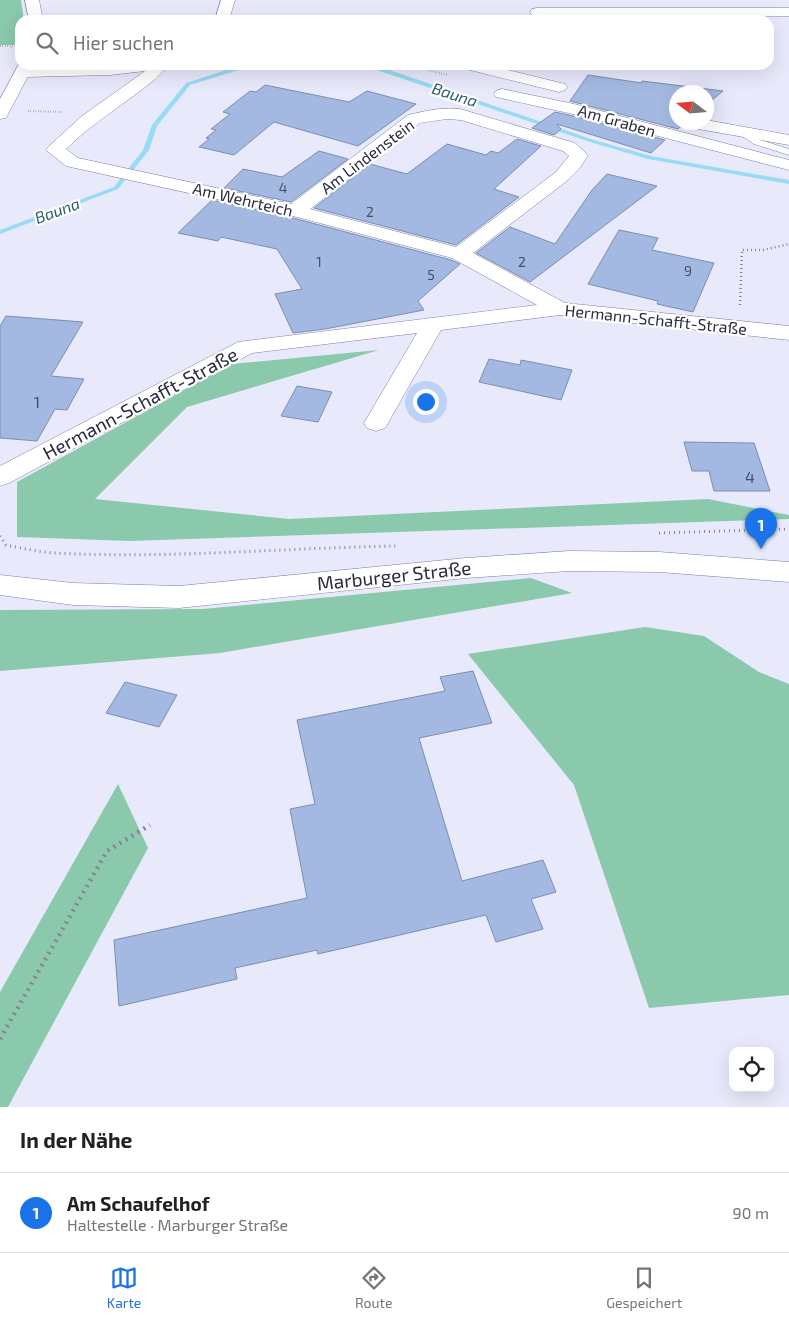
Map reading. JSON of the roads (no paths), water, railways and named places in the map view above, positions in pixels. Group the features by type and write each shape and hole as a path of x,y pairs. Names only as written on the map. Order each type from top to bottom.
{"street":[{"path":"32,0 35,15"},
{"path":"224,15 228,0"},
{"path":"750,0 761,12"},
{"path":"537,11 789,12"},
{"path":"0,114 24,70"},
{"name":"Am Wehrteich","path":"155,70 95,114 55,150 72,162 295,210 459,254 560,308"},
{"path":"503,70 551,77 573,90"},
{"name":"Am Graben","path":"502,94 553,102 674,137 789,165"},
{"name":"Am Lindenstein","path":"295,210 414,118 455,113 569,147 579,155 574,164 562,176 459,254"},
{"path":"714,127 745,134 789,140"},
{"name":"Hermann-Schafft-Straße","path":"0,477 246,347 560,308 740,328 788,337"},
{"path":"376,423 434,324"},
{"name":"Marburger Straße","path":"0,586 73,594 179,597 466,568 569,561 660,562 789,572"}],"lane":[{"path":"745,134 757,142 789,152"}],"waterway":[{"name":"Bauna","path":"0,232 116,188 146,150 154,126 188,84 232,70"},
{"name":"Bauna","path":"384,70 592,141 650,158 789,182"}],"place":[{"name":"Am Schaufelhof","path":"761,549"}]}
